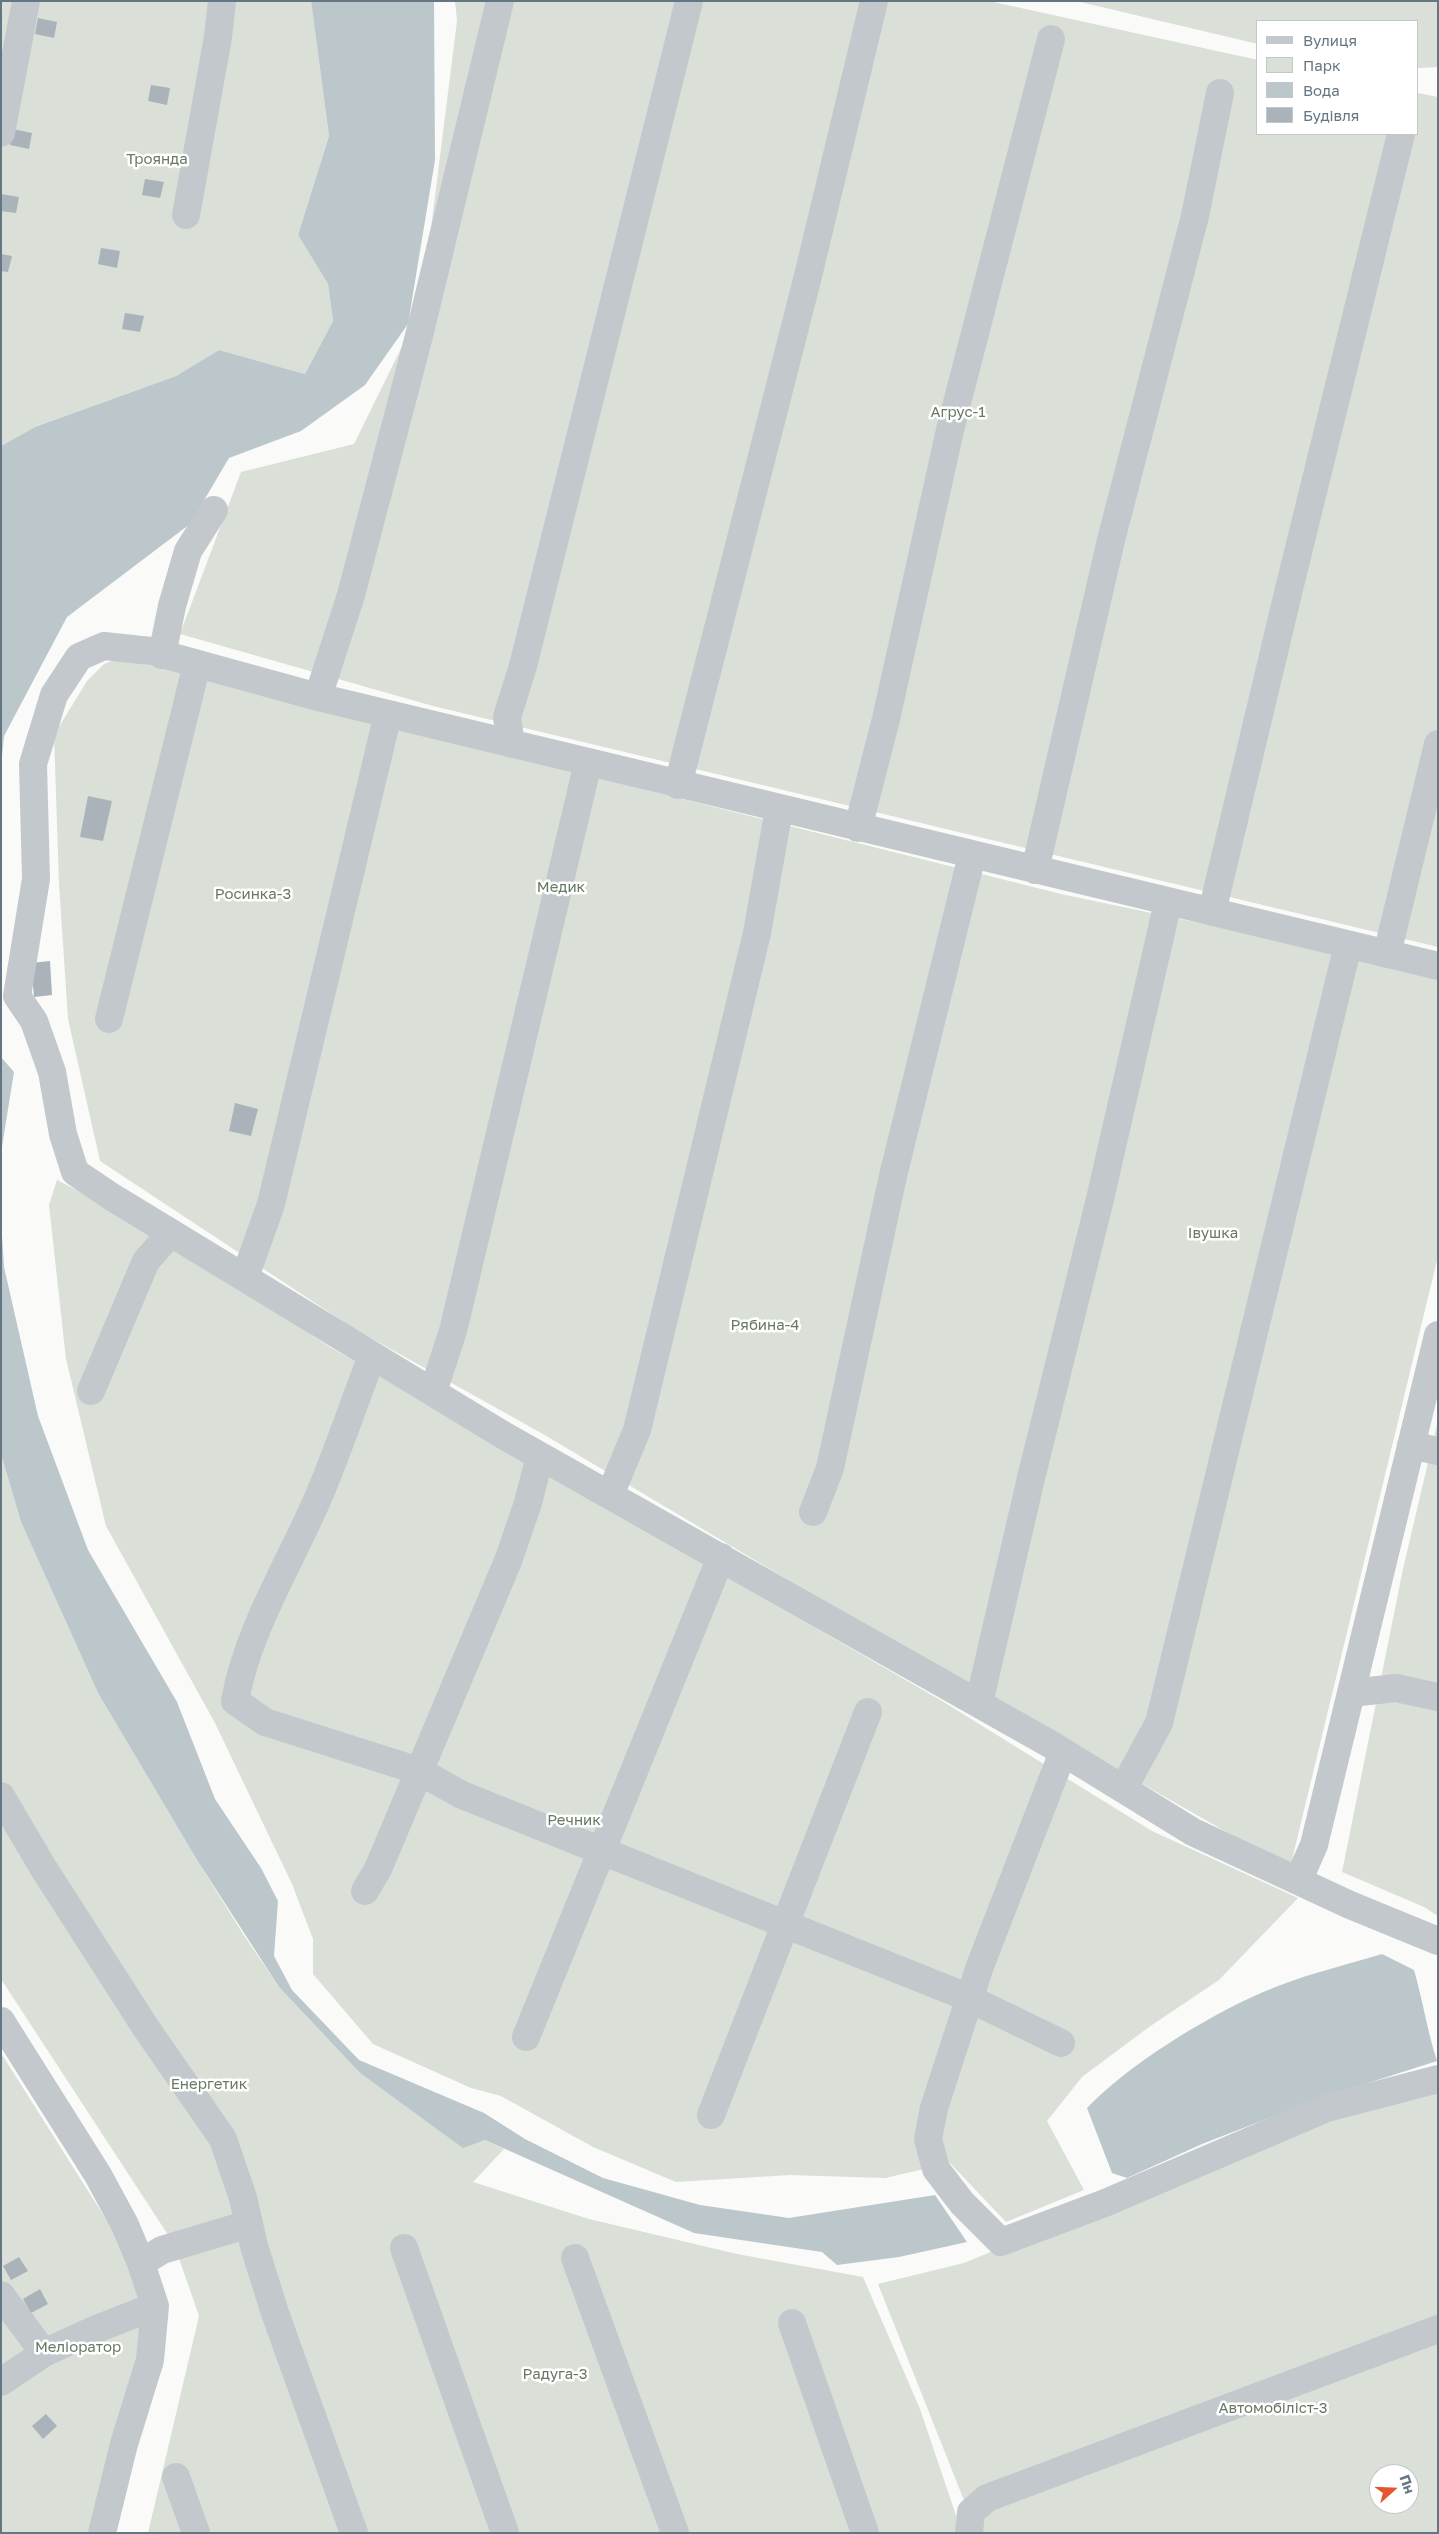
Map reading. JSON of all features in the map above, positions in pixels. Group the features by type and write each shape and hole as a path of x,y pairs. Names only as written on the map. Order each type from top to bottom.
{"street":[{"path":"1,133 26,1"},
{"path":"186,215 218,37 222,1"},
{"path":"318,697 351,595 420,332 500,1"},
{"path":"511,744 507,717 525,657 689,1"},
{"path":"678,785 807,280 874,1"},
{"path":"858,828 886,719 950,430 1051,39"},
{"path":"1035,870 1111,540 1195,216 1220,93"},
{"path":"1212,912 1288,589 1401,135"},
{"path":"162,655 172,606 188,551 214,510"},
{"path":"1438,966 779,810 318,697 162,655 104,646 79,657 54,695 33,764 36,879 9,1000 34,1021 52,1072 63,1134 75,1172 170,1234 540,1456 979,1703 1193,1832 1298,1881 1438,1941"},
{"path":"109,1019 197,664"},
{"path":"244,1277 271,1204 388,714"},
{"path":"1387,954 1438,744"},
{"path":"433,1392 453,1331 588,763"},
{"path":"610,1495 637,1430 757,933 779,810"},
{"path":"813,1512 830,1468 893,1176 972,855"},
{"path":"979,1703 1031,1478 1100,1199 1168,902"},
{"path":"1123,1789 1159,1723 1281,1214 1348,945"},
{"path":"91,1391 146,1261 170,1234"},
{"path":"1298,1881 1314,1845 1438,1335"},
{"path":"372,1356 318,1497 254,1638 239,1676 235,1702 266,1722 419,1771 462,1795 970,1999 1061,2043"},
{"path":"1411,1445 1438,1451"},
{"path":"365,1891 378,1869 508,1561 528,1503 540,1456"},
{"path":"526,2037 721,1557"},
{"path":"1351,1693 1396,1688 1438,1697"},
{"path":"711,2115 868,1712"},
{"path":"1063,1752 980,1966 934,2108 928,2139 936,2170 962,2202 1001,2242 1105,2204 1327,2108 1438,2079"},
{"path":"1,1796 44,1869 146,2028 223,2139 275,2313 354,2533"},
{"path":"1,2021 98,2175 125,2225 141,2263 155,2306 150,2360 124,2444 102,2533"},
{"path":"141,2263 162,2250 249,2224"},
{"path":"404,2248 505,2533"},
{"path":"575,2258 675,2533"},
{"path":"1,2295 44,2353"},
{"path":"1,2382 44,2353 94,2330 155,2306"},
{"path":"792,2323 865,2533"},
{"path":"969,2533 971,2512 987,2498 1438,2329"},
{"path":"176,2477 196,2533"}],"green space":[{"name":"Троянда","path":"1,1 311,1 329,136 298,235 328,284 333,321 305,374 219,350 176,376 35,427 1,446"},
{"name":"Агрус-1","path":"455,1 989,1 1256,60 1256,135 1419,135 1419,93 1438,97 1438,947 433,706 180,634 241,472 354,444 421,308 457,21"},
{"path":"1076,1 1438,1 1438,67 1419,68 1419,20 1256,20 1256,44"},
{"path":"120,658 1061,894 1438,973 1438,1256 1290,1868 889,1640 543,1434 353,1328 100,1161 68,1019 59,883 54,735 87,681 104,664"},
{"name":"Речник","path":"57,1180 146,1226 330,1347 942,1701 1152,1831 1298,1898 1219,1980 1149,2027 1082,2077 1047,2121 1084,2190 1006,2222 950,2163 885,2178 790,2175 676,2182 593,2147 501,2096 471,2088 373,2044 313,1974 313,1939 292,1884 215,1723 106,1526 66,1359 49,1205"},
{"path":"1438,1420 1438,1916 1424,1907 1342,1872 1403,1569"},
{"path":"1,1454 21,1522 98,1693 197,1860 279,1987 360,2073 463,2147 485,2140 504,2149 473,2182 589,2219 737,2254 863,2277 920,2409 962,2533 148,2533 199,2316 174,2244 1,1979"},
{"name":"Меліоратор","path":"1,2053 138,2270 158,2346 104,2533 1,2533"},
{"name":"Автомобіліст-3","path":"1438,2082 1438,2533 977,2533 878,2284 964,2263 1331,2111"}],"water":[{"path":"311,1 434,1 435,160 408,324 365,385 301,431 229,458 190,524 67,617 4,736 1,766 1,446 35,427 176,376 219,350 305,374 333,321 328,284 298,235 329,136"},
{"path":"1,1057 14,1072 1,1153"},
{"path":"1,1220 4,1267 38,1416 88,1550 177,1702 215,1799 261,1868 278,1901 274,1956 292,1990 359,2060 484,2113 525,2139 603,2178 700,2205 789,2218 935,2195 967,2242 899,2257 837,2265 822,2252 694,2233 485,2140 463,2148 360,2073 279,1987 197,1860 98,1693 21,1522 1,1454"},
{"path":"1382,1954 1414,1970 1437,2061 1318,2099 1202,2144 1127,2178 1112,2173 1087,2108 1124,2075 1169,2043 1239,2003 1290,1981"}],"building":[{"path":"38,18 57,22 54,38 35,34"},
{"path":"151,85 170,88 167,105 148,101"},
{"path":"13,129 32,133 29,149 10,145"},
{"path":"145,179 164,182 160,198 142,195"},
{"path":"1,194 19,197 16,213 1,211"},
{"path":"101,248 120,251 117,268 98,264"},
{"path":"1,254 12,256 8,272 1,271"},
{"path":"125,313 144,316 140,332 122,329"},
{"path":"88,796 112,801 103,841 80,837"},
{"path":"50,961 52,995 34,997 31,963"},
{"path":"235,1103 258,1109 251,1136 229,1131"},
{"path":"19,2257 28,2271 11,2280 3,2266"},
{"path":"40,2289 48,2304 31,2313 23,2299"},
{"path":"46,2414 57,2426 43,2439 32,2426"}],"park label":[{"name":"Медик","path":"561,887"},
{"name":"Росинка-3","path":"253,894"},
{"name":"Івушка","path":"1213,1233"},
{"name":"Рябина-4","path":"765,1325"},
{"name":"Енергетик","path":"209,2084"},
{"name":"Радуга-3","path":"555,2374"}]}
